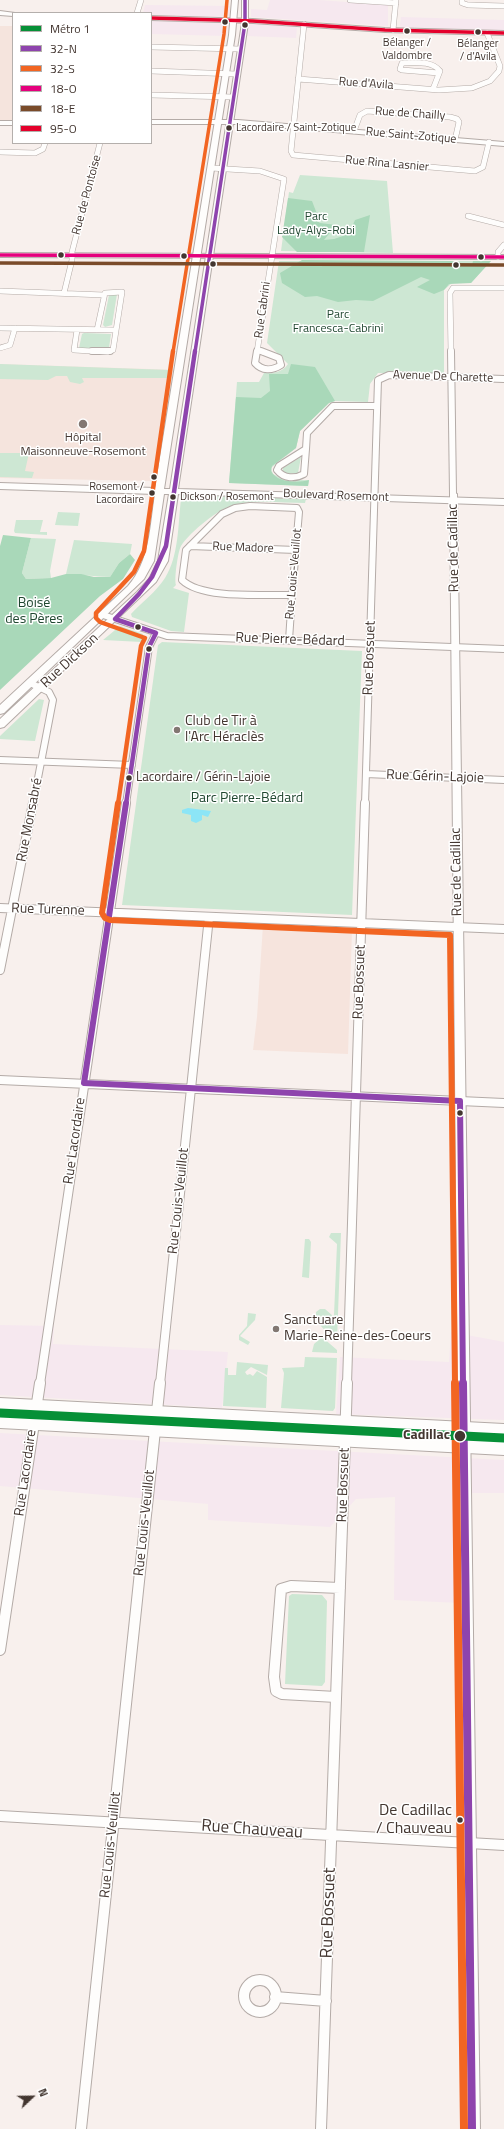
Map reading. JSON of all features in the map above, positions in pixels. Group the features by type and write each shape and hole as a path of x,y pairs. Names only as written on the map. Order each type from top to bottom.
{"main road":[{"path":"160,488 230,49 235,0"},
{"path":"174,488 245,20 245,0"},
{"path":"172,408 186,408"},
{"name":"Boulevard Rosemont","path":"0,480 160,488"},
{"name":"Boulevard Rosemont","path":"0,486 174,488 453,497 504,496"},
{"name":"Rue Dickson","path":"0,711 103,615 131,588 140,577 149,561 160,488"},
{"name":"Rue Dickson","path":"0,725 42,688 115,619 153,580 159,570 166,546 174,488"},
{"name":"Boulevard Rosemont","path":"453,497 504,502"},
{"path":"0,1404 504,1430"},
{"path":"0,1422 345,1438 504,1448"}],"street":[{"path":"138,12 141,0"},
{"path":"350,0 396,2 393,30"},
{"path":"462,0 462,4 468,5 504,6"},
{"path":"0,13 12,14"},
{"path":"152,18 245,20 393,30 504,33"},
{"path":"293,126 304,24"},
{"path":"487,33 497,60 504,60"},
{"path":"152,47 240,49"},
{"name":"Rue d'Avila","path":"298,79 433,89 465,89 486,83 493,78 499,71 497,60"},
{"name":"Rue d'Avila","path":"403,62 422,63 436,67 440,70 439,73 400,69 403,62"},
{"path":"152,71 236,74"},
{"path":"433,89 439,73"},
{"path":"152,95 233,96"},
{"name":"Rue de Chailly","path":"354,132 360,114 367,111 450,117 459,121 455,140"},
{"name":"Rue Saint-Zotique","path":"152,122 230,122 504,144"},
{"path":"0,123 12,123"},
{"name":"Rue Rina Lasnier","path":"293,126 291,151 295,156 477,171 482,169 489,142"},
{"path":"0,152 35,153 42,151 45,144"},
{"name":"Rue de Pontoise","path":"64,293 100,144"},
{"name":"Rue Cabrini","path":"211,168 260,171 284,179 255,363 259,367 271,370 281,365 279,358 258,350"},
{"path":"468,216 504,225"},
{"path":"0,255 501,257 498,252 504,245"},
{"name":"Rue de Cadillac","path":"472,2129 470,1843 450,293 453,288 463,286 504,288"},
{"path":"0,291 104,295"},
{"path":"77,330 74,350 108,352 113,350 122,292 109,291 104,295 97,330"},
{"path":"0,328 115,330"},
{"path":"0,348 10,346 14,328"},
{"name":"Avenue De Charette","path":"381,377 504,379"},
{"name":"Rue Bossuet","path":"322,2129 371,643 377,406 378,380 381,377"},
{"path":"306,448 279,466 277,470 279,474 286,477 296,477 304,474 308,432 333,406 377,406"},
{"name":"Rue Louis-Veuillot","path":"190,546 217,518 227,511 258,506 297,508 299,512 288,640"},
{"path":"190,546 184,555 182,578 183,583 187,586 205,592 293,595"},
{"name":"Rue Madore","path":"190,546 296,550"},
{"name":"Rue Pierre-Bédard","path":"103,615 167,636 504,649"},
{"name":"Rue Lacordaire","path":"0,1650 149,647 156,633"},
{"path":"30,683 42,688"},
{"name":"Rue Monsabré","path":"0,970 53,700 50,693 42,688"},
{"path":"0,760 132,765"},
{"name":"Rue Gérin-Lajoie","path":"366,774 504,780"},
{"name":"Rue Turenne","path":"0,908 504,929"},
{"name":"Rue Louis-Veuillot","path":"81,2129 209,917"},
{"path":"0,1080 504,1103"},
{"path":"336,1697 282,1694 276,1691 274,1677 279,1598 281,1589 291,1586 340,1588"},
{"name":"Rue Chauveau","path":"0,1816 113,1821 504,1845"},
{"path":"275,1997 326,2001"}],"shaded area":[{"path":"270,0 319,0 388,5 388,26 251,17 251,9 267,10"},
{"path":"145,5 230,6 230,16 226,17 152,15 152,12 143,12"},
{"path":"401,17 504,20 504,31 402,28 400,26"},
{"path":"152,20 226,22 229,24 226,36 152,34"},
{"path":"252,23 297,27 296,38 247,36 249,25"},
{"path":"0,26 12,26 12,123 0,123"},
{"name":"Hôpital Maisonneuve-Rosemont","path":"0,364 179,370 153,481 0,478"},
{"path":"263,925 348,929 352,931 348,1054 253,1050 257,1017"},
{"path":"0,1325 54,1326 53,1344 228,1352 222,1408 0,1395"},
{"path":"451,1332 504,1342 504,1420 336,1414 340,1357 449,1362"},
{"path":"0,1433 504,1460 504,1493 460,1493 461,1603 394,1600 395,1497 356,1499 330,1527 208,1520 208,1504 0,1486"}],"green space":[{"name":"Parc Lady-Alys-Robi","path":"300,175 387,181 393,253 281,251 289,192 293,193"},
{"path":"288,198 312,201 317,214 316,220 320,223 336,225 324,240 334,239 349,234 355,220 370,215 364,252 297,252 282,237"},
{"path":"302,260 451,261 472,265 473,261 491,261 471,283 449,284 444,290 434,294 417,287 430,280 421,277 373,301 356,300 338,302 317,296 305,297 282,283 280,273"},
{"name":"Parc Francesca-Cabrini","path":"279,261 491,261 471,283 452,283 444,290 444,373 378,373 370,384 368,402 335,401 329,403 300,431 296,448 271,468 273,474 285,480 309,480 308,486 229,483 237,382 259,382 264,373 274,373 280,371 288,364 267,343"},
{"path":"117,294 112,325 105,327 103,325 109,295"},
{"path":"82,334 111,334 109,348 79,348"},
{"path":"0,364 170,370 168,378 82,378 84,382 80,384 70,382 67,376 56,376 48,380 0,379"},
{"path":"291,364 315,367 335,401 329,403 300,431 296,448 272,466 271,471 278,478 294,482 309,480 308,486 229,483 236,397 261,398 270,391 269,374 288,374"},
{"path":"0,453 29,453 25,471 34,472 32,478 0,477"},
{"path":"301,457 298,473 287,474 283,471 283,468"},
{"path":"181,495 306,499 305,503 251,502 228,507 198,527 185,540 180,549 176,571 176,585 173,588 189,593 184,632 171,631 132,617 131,614 157,588 170,569 177,540 181,499 183,499"},
{"path":"58,512 80,513 78,526 55,525"},
{"path":"16,520 43,520 40,532 47,532 47,535 15,533"},
{"name":"Boisé des Pères","path":"3,535 31,538 22,573 26,579 51,578 66,574 110,577 119,563 130,554 135,560 123,579 100,596 0,690 0,546"},
{"path":"31,538 56,539 50,571 51,578 26,579 22,573"},
{"path":"74,540 132,544 130,554 119,563 110,577 66,574"},
{"path":"120,626 143,634 142,642 103,640"},
{"name":"Parc Pierre-Bédard","path":"162,642 362,651 352,915 122,905 158,645"},
{"path":"39,699 44,700 35,741 0,739 0,736"},
{"path":"331,1233 341,1233 337,1340 323,1328 316,1317 316,1312 320,1309 325,1309 333,1316 334,1315 337,1244 329,1237"},
{"path":"305,1239 309,1239 311,1242 309,1278 302,1277"},
{"path":"248,1313 256,1314 255,1320 240,1336 250,1342 248,1345 239,1340 239,1335 247,1326"},
{"path":"322,1337 337,1350 337,1353 312,1352 314,1344"},
{"path":"305,1357 337,1358 335,1408 333,1411 281,1408 284,1373 282,1368 304,1367"},
{"path":"237,1362 268,1365 267,1375 251,1367 245,1372 247,1375 250,1374 253,1376 257,1371 267,1377 266,1408 223,1406 225,1368 228,1368 228,1375 236,1375"},
{"path":"292,1594 322,1595 327,1601 325,1682 322,1686 285,1684 289,1596"}],"water":[{"path":"188,808 211,811 208,817 202,815 202,820 196,823 191,821 191,815 182,813 182,810"}],"metro line":[{"name":"1","path":"0,1413 504,1438"}],"transit line":[{"name":"32-S","path":"227,0 224,34 164,407 144,551 134,572 97,609 96,613 96,618 98,621 145,638 141,646 102,913 105,918 110,920 450,935 464,2129"},
{"name":"32-N","path":"245,0 245,23 166,546 158,567 146,586 132,603 115,619 156,633 149,647 84,1083 460,1101 472,2129"},
{"name":"95-O","path":"152,18 253,21 385,30 504,33"},
{"name":"18-O","path":"0,255 504,257"},
{"name":"18-E","path":"0,263 504,265"}],"place":[{"name":"Bélanger / Valdombre","path":"407,31"},
{"name":"Bélanger / d'Avila","path":"478,32"},
{"name":"Lacordaire / Saint-Zotique","path":"229,128"},
{"name":"Hôpital Maisonneuve-Rosemont","path":"83,424"},
{"name":"Rosemont / Lacordaire","path":"152,493"},
{"name":"Dickson / Rosemont","path":"173,497"},
{"name":"Club de Tir à l'Arc Héraclès","path":"177,730"},
{"name":"Lacordaire / Gérin-Lajoie","path":"129,778"},
{"name":"Sanctuare Marie-Reine-des-Coeurs","path":"276,1329"},
{"name":"Cadillac","path":"460,1436"},
{"name":"De Cadillac / Chauveau","path":"460,1820"}]}
